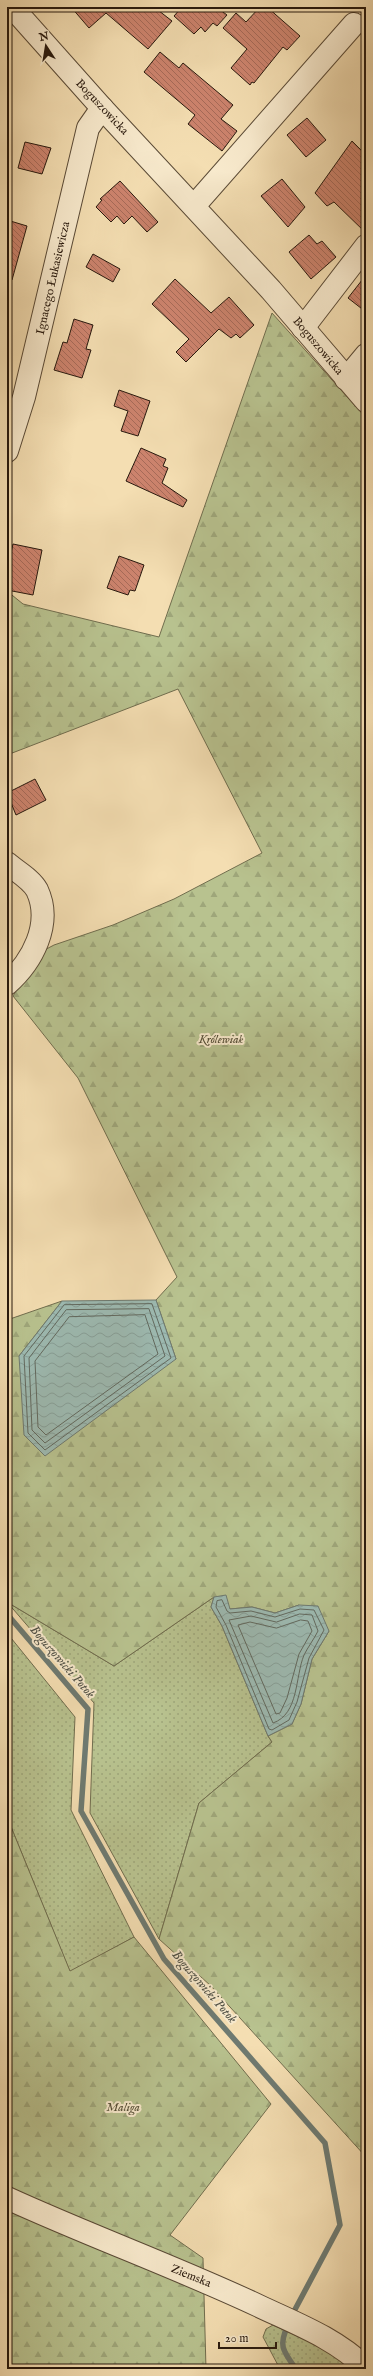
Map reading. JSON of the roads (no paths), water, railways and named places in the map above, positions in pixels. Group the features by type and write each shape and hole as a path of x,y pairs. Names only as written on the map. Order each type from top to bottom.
{"street":[{"name":"Boguszowicka","path":"12,7 102,108 194,206 366,401"},
{"path":"194,206 354,24"},
{"name":"Ignacego Łukasiewicza","path":"7,451 24,397 88,128 102,108"},
{"path":"303,328 366,246"},
{"name":"Boguszowicka","path":"346,379 366,355"},
{"path":"7,863 33,885 37,891 42,917 35,949 26,963 7,984"},
{"name":"Ziemska","path":"7,2198 66,2225 218,2287 314,2331 338,2344 366,2368"}],"water":[{"path":"156,1300 176,1359 45,1456 24,1435 19,1356 62,1301"},
{"path":"226,1595 230,1609 252,1607 275,1613 299,1605 318,1606 329,1631 312,1659 301,1704 292,1724 268,1736 222,1626 211,1607 214,1597"}],"waterway":[{"name":"Boguszowicki Potok","path":"7,1614 88,1709 81,1811 164,1959 325,2143 340,2225 291,2317"},
{"name":"Boguszowicki Potok","path":"288,2325 283,2338 283,2348 296,2369"}],"park label":[{"name":"Królewiak","path":"221,1039"},
{"name":"Maliga","path":"123,2107"}]}
